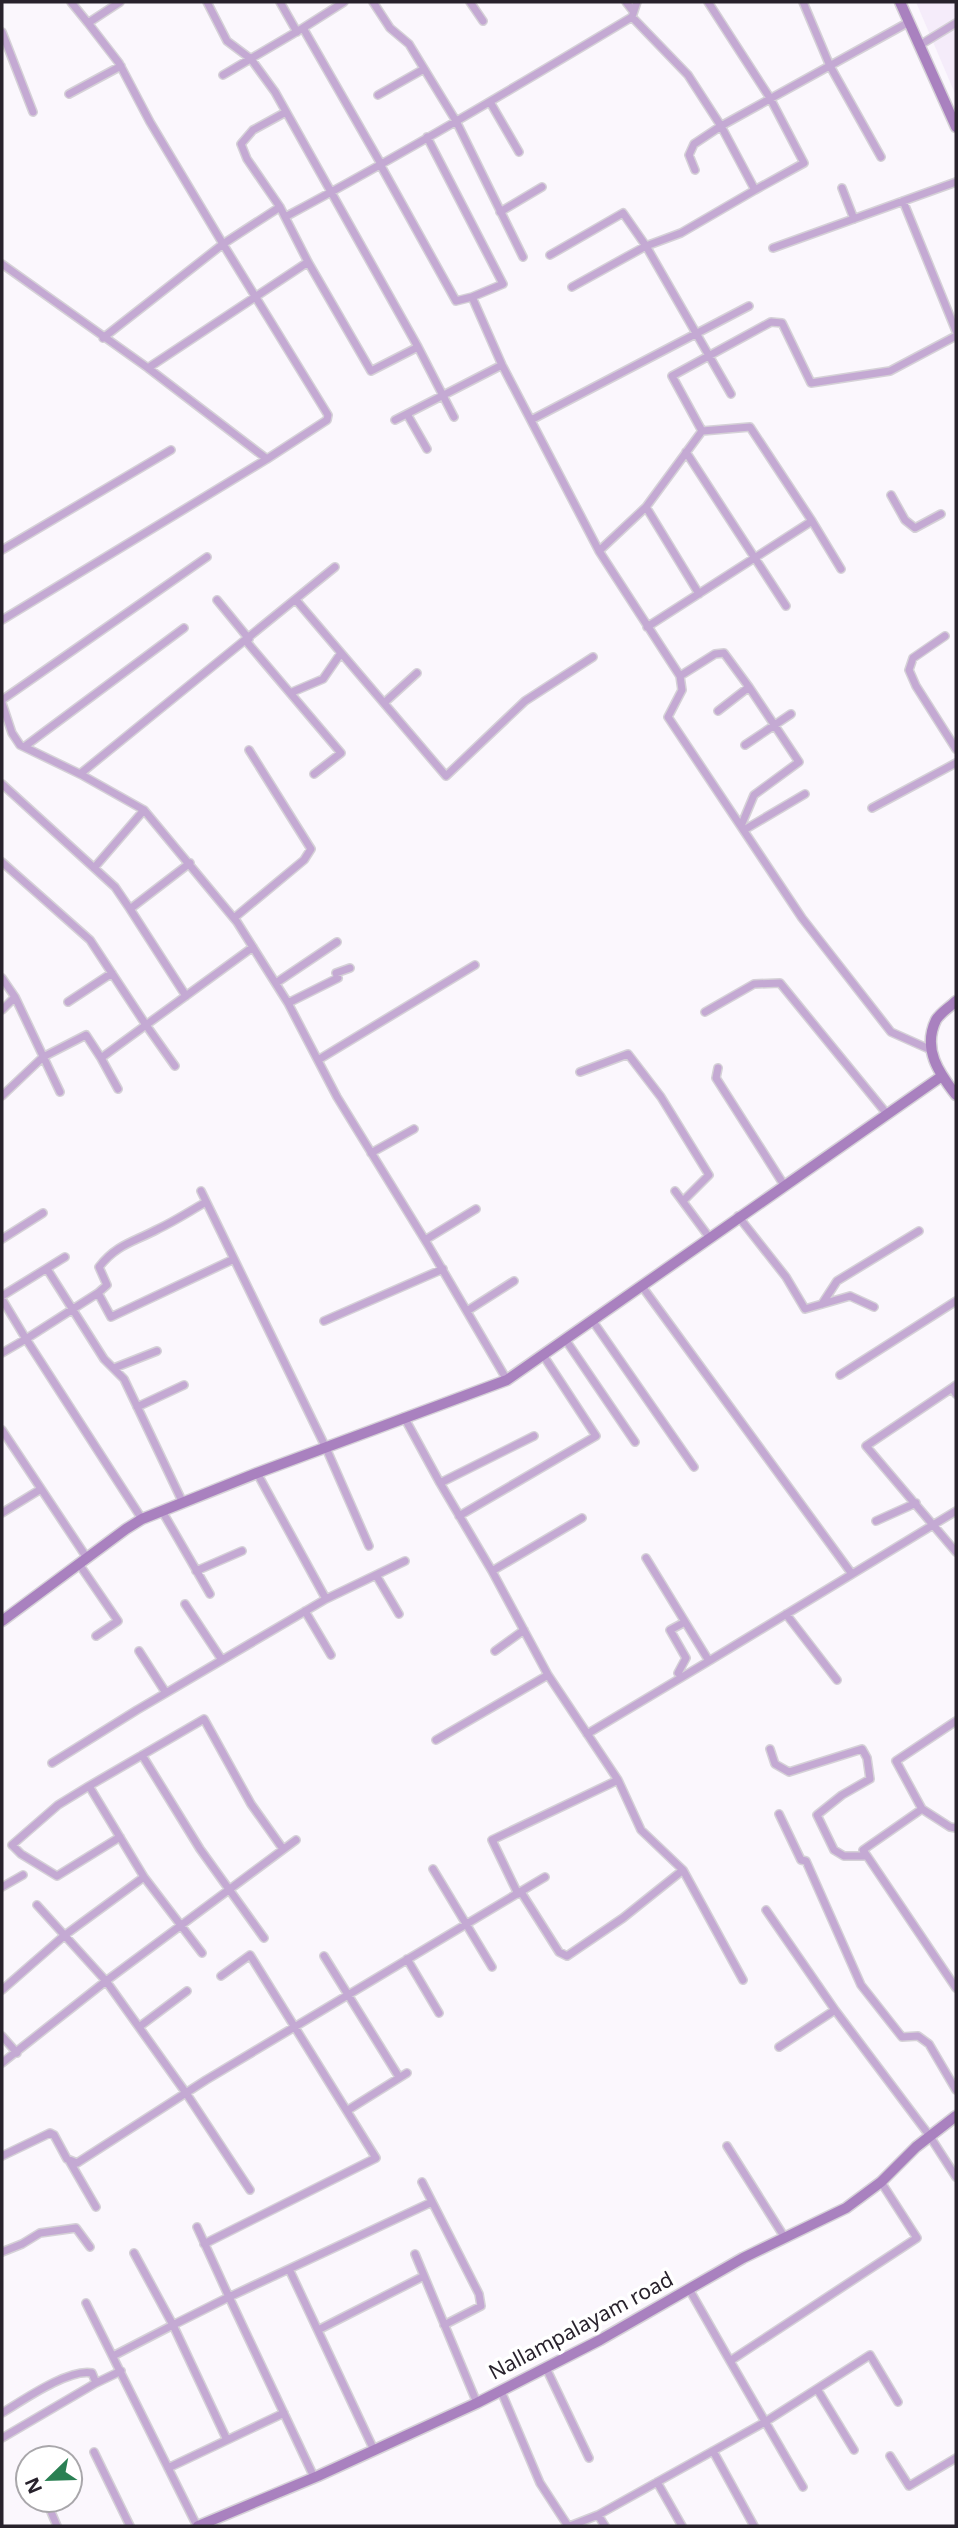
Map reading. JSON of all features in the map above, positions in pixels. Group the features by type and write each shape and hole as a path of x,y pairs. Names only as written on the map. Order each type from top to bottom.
{"street":[{"path":"2,621 267,459 327,420 328,415 235,267 150,122 121,66 71,2"},
{"path":"88,23 120,2"},
{"path":"206,2 227,41 251,59 275,92 418,347 454,417"},
{"path":"280,2 300,30 381,165 456,300 472,297 503,284 427,137"},
{"path":"327,2 332,10"},
{"path":"223,75 344,2"},
{"path":"373,2 390,27 409,44 456,121 523,257"},
{"path":"470,2 483,20"},
{"path":"626,2 632,14 688,75 722,126 755,190"},
{"path":"285,217 490,102 632,14 637,2"},
{"path":"572,287 646,246 681,233 804,163 770,98 708,2"},
{"path":"803,2 830,65 881,157"},
{"path":"900,2 956,127"},
{"path":"695,170 689,155 694,144 770,98 909,22"},
{"path":"920,44 956,23"},
{"path":"2,32 33,112"},
{"path":"69,94 121,66"},
{"path":"378,95 425,69"},
{"path":"490,102 519,152"},
{"path":"286,112 253,130 241,144 247,159 280,207 308,262 371,371 418,347"},
{"path":"773,248 956,182"},
{"path":"500,212 542,187"},
{"path":"842,188 854,219"},
{"path":"702,431 672,376 771,322 782,323 811,383 890,371 956,333 903,201"},
{"path":"103,338 223,244 280,207"},
{"path":"550,255 623,213 646,246 732,394"},
{"path":"148,368 308,262"},
{"path":"2,264 148,368 267,459"},
{"path":"472,297 502,365 599,551 680,676 682,690 668,716 802,918 891,1032 929,1049"},
{"path":"531,420 749,306"},
{"path":"395,420 502,365"},
{"path":"407,414 426,449"},
{"path":"599,551 646,507 702,431 750,427 841,569"},
{"path":"2,550 171,450"},
{"path":"686,452 786,606"},
{"path":"891,495 905,520 915,528 941,514"},
{"path":"646,507 699,594"},
{"path":"647,626 812,521"},
{"path":"207,556 2,701 5,724 24,747 145,810 234,918 288,1003 372,1153 507,1380"},
{"path":"80,774 335,567"},
{"path":"217,600 341,753 314,775"},
{"path":"296,600 446,776 525,701 593,657"},
{"path":"24,747 184,628"},
{"path":"945,636 913,658 909,670 916,686 956,749"},
{"path":"290,692 323,678 341,653"},
{"path":"680,676 715,654 724,653 750,687 799,762 754,795 742,828"},
{"path":"384,704 417,673"},
{"path":"718,711 750,687"},
{"path":"745,745 791,714"},
{"path":"234,918 304,860 311,849 249,750"},
{"path":"873,808 956,763"},
{"path":"2,784 115,887 186,996"},
{"path":"742,828 806,794"},
{"path":"94,868 145,810"},
{"path":"2,862 90,940 175,1066"},
{"path":"131,909 190,863"},
{"path":"276,983 337,942"},
{"path":"101,1058 253,947"},
{"path":"318,1060 475,965"},
{"path":"288,1003 338,978 336,973 350,968"},
{"path":"68,1002 112,973"},
{"path":"2,978 15,997 60,1092"},
{"path":"705,1012 754,984 780,983 887,1114"},
{"path":"2,1010 15,997"},
{"path":"956,1001 936,1019 929,1049 942,1076 956,1095"},
{"path":"2,1096 43,1056 86,1035 118,1089"},
{"path":"580,1072 628,1054 661,1097 709,1175 684,1201"},
{"path":"718,1068 716,1079 784,1185"},
{"path":"2,1621 142,1519 507,1380 738,1216 942,1076"},
{"path":"372,1153 414,1129"},
{"path":"201,1191 326,1448 369,1546"},
{"path":"675,1191 709,1237"},
{"path":"2,1353 107,1285 99,1267 110,1253 156,1231 206,1202"},
{"path":"425,1240 476,1209"},
{"path":"2,1239 43,1213"},
{"path":"738,1216 786,1277 805,1309 850,1296 874,1307"},
{"path":"821,1304 837,1281 919,1231"},
{"path":"65,1256 2,1298 142,1519"},
{"path":"97,1293 111,1317 234,1259"},
{"path":"47,1269 104,1359 124,1379 183,1503"},
{"path":"324,1321 443,1269"},
{"path":"467,1311 514,1281"},
{"path":"641,1285 852,1574"},
{"path":"840,1375 956,1301"},
{"path":"592,1320 694,1467"},
{"path":"565,1339 635,1442"},
{"path":"114,1368 157,1352"},
{"path":"459,1516 596,1436 542,1355"},
{"path":"137,1408 184,1385"},
{"path":"955,1389 866,1446 956,1552"},
{"path":"404,1417 548,1675 618,1780 641,1830 682,1870 743,1980"},
{"path":"2,1430 41,1489 118,1621 96,1636"},
{"path":"440,1483 534,1436"},
{"path":"257,1473 326,1599"},
{"path":"2,1513 41,1489"},
{"path":"876,1521 916,1503"},
{"path":"162,1511 210,1594"},
{"path":"587,1734 956,1511"},
{"path":"492,1571 582,1518"},
{"path":"196,1571 242,1551"},
{"path":"646,1558 709,1661"},
{"path":"52,1763 305,1611 405,1561"},
{"path":"376,1575 399,1614"},
{"path":"185,1604 222,1660"},
{"path":"305,1611 331,1655"},
{"path":"786,1614 837,1680"},
{"path":"678,1673 686,1658 670,1630 685,1622"},
{"path":"495,1651 524,1630"},
{"path":"139,1651 166,1693"},
{"path":"436,1740 548,1675"},
{"path":"120,1837 57,1876 21,1854 12,1845 58,1805 204,1719 251,1804 283,1849"},
{"path":"956,1721 895,1761 922,1809 956,1828"},
{"path":"769,1749 775,1765 789,1772 862,1749 867,1758 870,1779 842,1795 817,1815 834,1850 844,1857 867,1856"},
{"path":"142,1755 200,1849 264,1938"},
{"path":"618,1780 492,1840 519,1893 559,1952 567,1956 623,1918 682,1870"},
{"path":"89,1786 144,1877 202,1953"},
{"path":"922,1809 863,1850 956,1988"},
{"path":"779,1814 801,1860 806,1861 861,1985 902,2037 918,2036 929,2044 956,2090"},
{"path":"2,2063 106,1981 296,1840"},
{"path":"433,1869 492,1967"},
{"path":"2,1887 23,1875"},
{"path":"2,1990 65,1935 144,1877"},
{"path":"70,2162 77,2163 186,2093 545,1877"},
{"path":"37,1905 106,1981 186,2093 250,2190"},
{"path":"766,1910 835,2010 929,2135 956,2177"},
{"path":"204,2244 376,2158 250,1955 221,1976"},
{"path":"324,1956 399,2077"},
{"path":"407,1959 439,2013"},
{"path":"139,2027 187,1991"},
{"path":"779,2047 835,2010"},
{"path":"2,2036 17,2053"},
{"path":"348,2110 407,2073"},
{"name":"Nallampalayam road","path":"197,2526 314,2477 477,2403 600,2340 743,2258 846,2208 881,2182 929,2135 956,2116"},
{"path":"2,2156 50,2133 96,2207"},
{"path":"727,2146 785,2238"},
{"path":"422,2182 479,2294 481,2306 444,2325"},
{"path":"730,2361 917,2238 881,2182"},
{"path":"113,2356 229,2297 432,2202"},
{"path":"197,2227 314,2477"},
{"path":"2,2252 40,2233 76,2228 90,2247"},
{"path":"134,2253 173,2325 227,2440"},
{"path":"415,2254 477,2403"},
{"path":"289,2269 374,2450"},
{"path":"318,2329 424,2276"},
{"path":"688,2289 803,2487"},
{"path":"86,2303 197,2526"},
{"path":"501,2391 540,2483 569,2526 598,2515 765,2422 870,2355 898,2402"},
{"path":"546,2368 589,2458"},
{"path":"2,2413 37,2392 82,2371 92,2373 96,2383"},
{"path":"2,2438 121,2371"},
{"path":"817,2389 854,2450"},
{"path":"168,2468 284,2413"},
{"path":"713,2451 750,2525"},
{"path":"94,2452 130,2526"},
{"path":"890,2456 909,2486 956,2458"},
{"path":"657,2482 682,2526"},
{"path":"598,2515 605,2526"}],"shaded area":[{"path":"916,2 956,2 956,96"}]}
